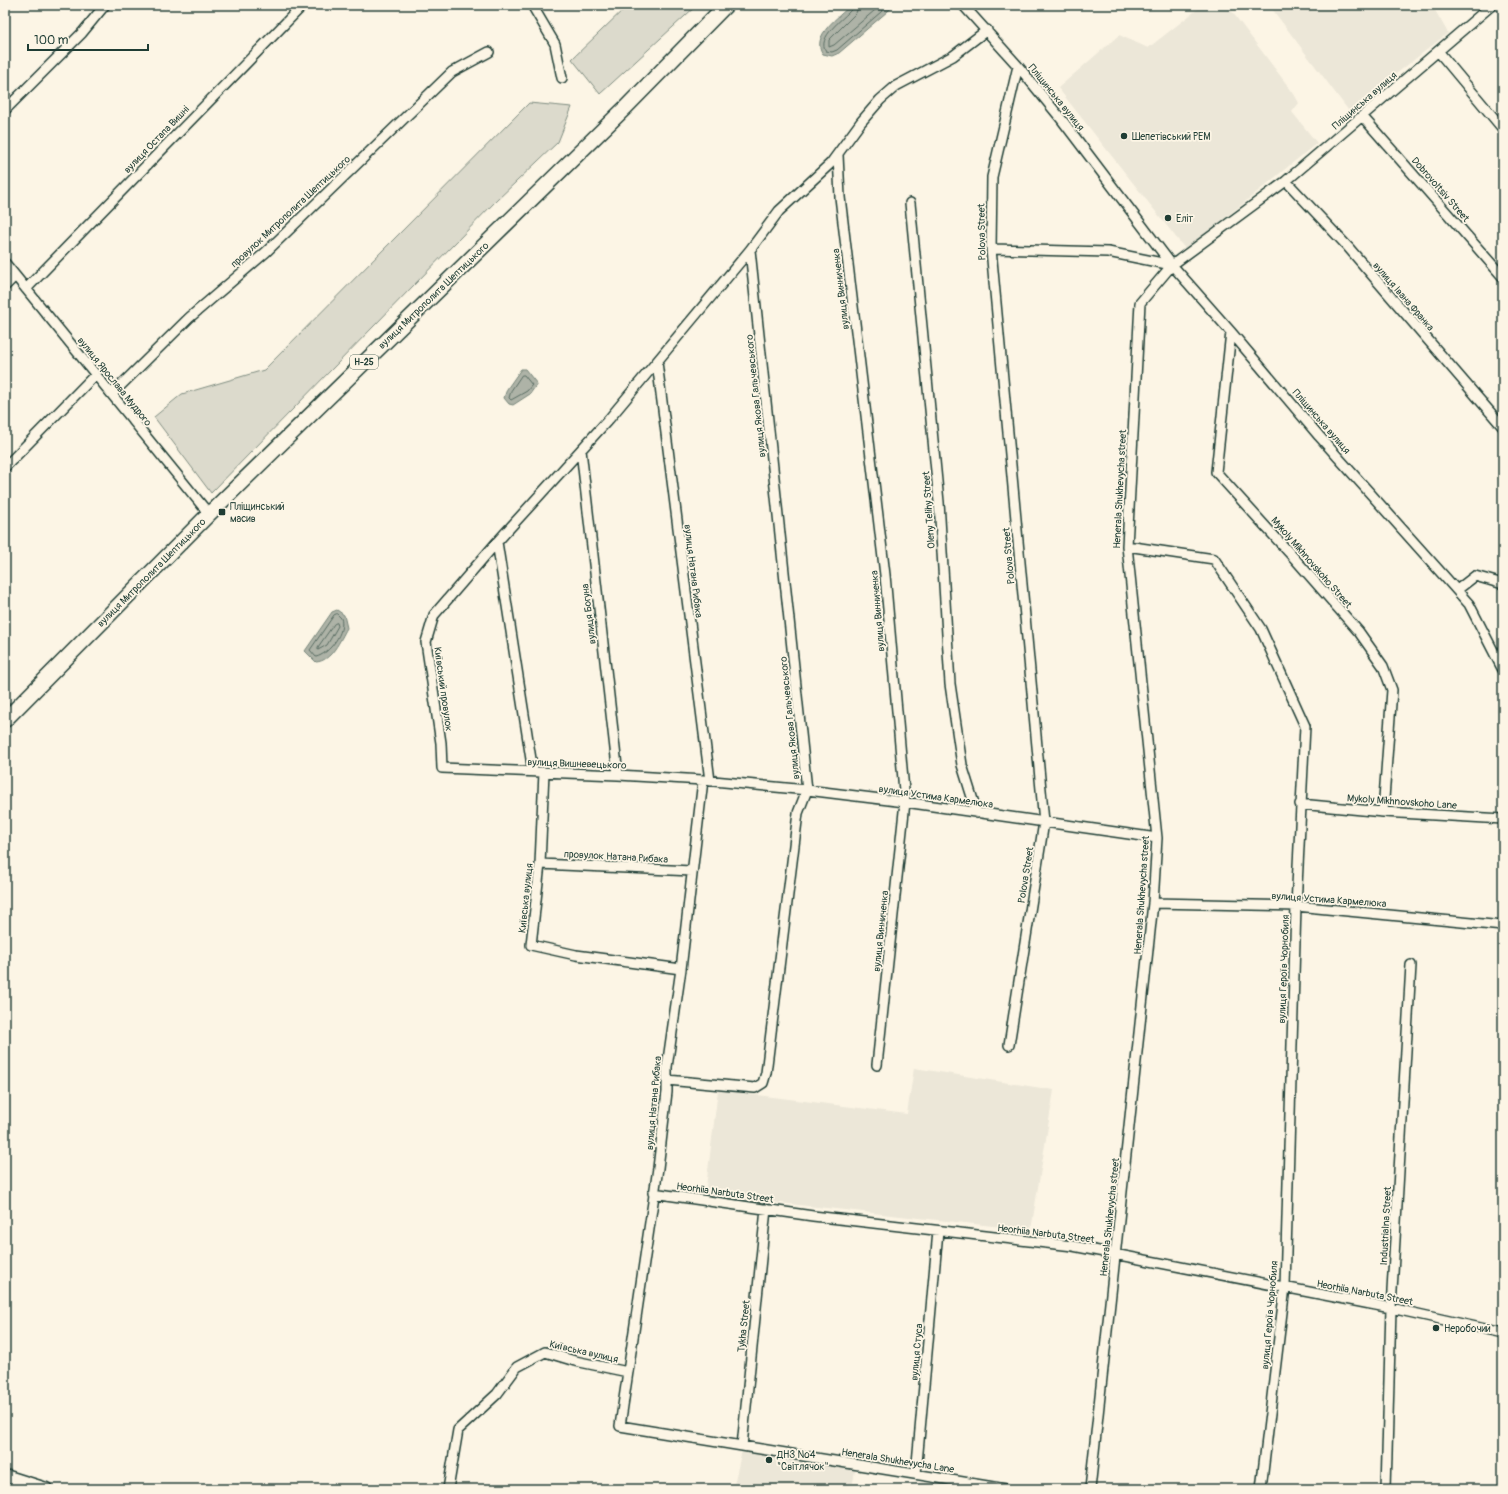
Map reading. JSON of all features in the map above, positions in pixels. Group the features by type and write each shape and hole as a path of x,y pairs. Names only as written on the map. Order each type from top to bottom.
{"main road":[{"name":"вулиця Митрополита Шептицького","path":"5,720 209,514 626,107 726,5"},
{"path":"5,1476 46,1489"}],"street":[{"path":"5,110 82,33 106,5"},
{"name":"вулиця Остапа Вишні","path":"26,288 302,5"},
{"path":"532,5 555,44 562,78"},
{"name":"Пліщинська вулиця","path":"964,5 1018,66 1062,120 1172,265 1319,436 1469,604 1503,670"},
{"name":"Пліщинська вулиця","path":"1172,265 1286,181 1492,5"},
{"name":"Київський провулок","path":"442,768 441,743 426,642 434,615 657,362 750,250 779,211 826,170 861,122 887,93 905,81 943,62 987,30"},
{"path":"1438,51 1503,129"},
{"name":"провулок Митрополита Шептицького","path":"112,394 189,318 266,252 452,72 489,52"},
{"name":"Polova Street","path":"1009,1045 1044,822 990,249 992,177 1018,66"},
{"name":"Dobrovoltsiv Street","path":"1362,116 1503,277"},
{"name":"вулиця Винниченка","path":"838,155 840,197 885,575 905,802 876,1064"},
{"name":"вулиця Івана Франка","path":"1286,181 1348,247 1503,427"},
{"name":"Oleny Telihy Street","path":"910,202 939,502 950,684 962,765 977,813"},
{"path":"990,249 1108,252 1172,265"},
{"name":"вулиця Якова Гальчевського","path":"667,1080 755,1088 763,1083 766,1073 798,813 808,790 750,250"},
{"name":"вулиця Ярослава Мудрого","path":"5,264 209,514"},
{"name":"Henerala Shukhevycha street","path":"1090,1489 1153,903 1157,838 1127,546 1140,303 1172,265"},
{"path":"5,286 16,276"},
{"name":"Mykoly Mikhnovskoho Street","path":"1231,332 1216,472 1359,632 1383,666 1392,690 1383,812"},
{"name":"вулиця Натана Рибака","path":"620,1426 667,1092 671,1037 681,969 692,871 707,781 657,362"},
{"path":"5,467 95,375"},
{"name":"вулиця Богуна","path":"581,450 618,775"},
{"path":"497,542 533,772"},
{"name":"вулиця Героїв Чорнобиля","path":"1127,546 1214,559 1257,622 1305,726 1296,906 1285,1288 1261,1489"},
{"path":"1457,590 1475,576 1503,584"},
{"name":"вулиця Вишневецького","path":"442,768 618,775 707,781"},
{"name":"Київська вулиця","path":"544,772 540,864 531,946 576,955 681,969"},
{"name":"вулиця Устима Кармелюка","path":"707,781 808,790 905,802 1157,838"},
{"name":"Mykoly Mikhnovskoho Lane","path":"1300,804 1383,812 1503,819"},
{"name":"провулок Натана Рибака","path":"540,864 692,871"},
{"name":"вулиця Устима Кармелюка","path":"1153,903 1296,906 1503,926"},
{"name":"Industrialna Street","path":"1386,1489 1392,1308 1411,965"},
{"name":"Heorhiia Narbuta Street","path":"653,1193 938,1231 1074,1246 1392,1308 1503,1333"},
{"name":"Tykha Street","path":"742,1446 766,1209"},
{"name":"вулиця Стуса","path":"916,1474 938,1231"},
{"name":"Київська вулиця","path":"448,1489 458,1430 497,1394 517,1367 524,1362 545,1352 575,1361 628,1372"},
{"name":"Henerala Shukhevycha Lane","path":"620,1426 1006,1489"}],"shaded area":[{"path":"628,5 697,5 600,94 572,59"},
{"path":"1203,5 1227,5 1294,94 1299,103 1292,112 1317,143 1186,250 1058,88 1119,35 1148,48"},
{"path":"1269,5 1432,5 1448,33 1349,111"},
{"path":"529,103 572,107 558,142 496,201 211,493 154,417 182,394 264,370"},
{"path":"914,1068 1054,1090 1031,1230 705,1195 718,1090 907,1114"},
{"name":"ДНЗ №4 \"Світлячок\"","path":"742,1450 855,1470 852,1489 733,1489"}],"water":[{"path":"851,5 895,5 839,53 832,56 823,54 820,47 820,40 823,34 833,21"},
{"path":"521,369 525,369 537,384 530,394 513,405 509,404 504,398 507,389"},
{"path":"337,610 344,615 347,628 331,654 322,661 316,662 305,651 332,612"}],"place":[{"name":"Шепетівський РЕМ","path":"1124,136"},
{"name":"Еліт","path":"1168,218"},
{"name":"Пліщинський масив","path":"222,512"},
{"name":"Неробочий","path":"1436,1328"},
{"name":"ДНЗ №4 \"Світлячок\"","path":"769,1460"}]}
